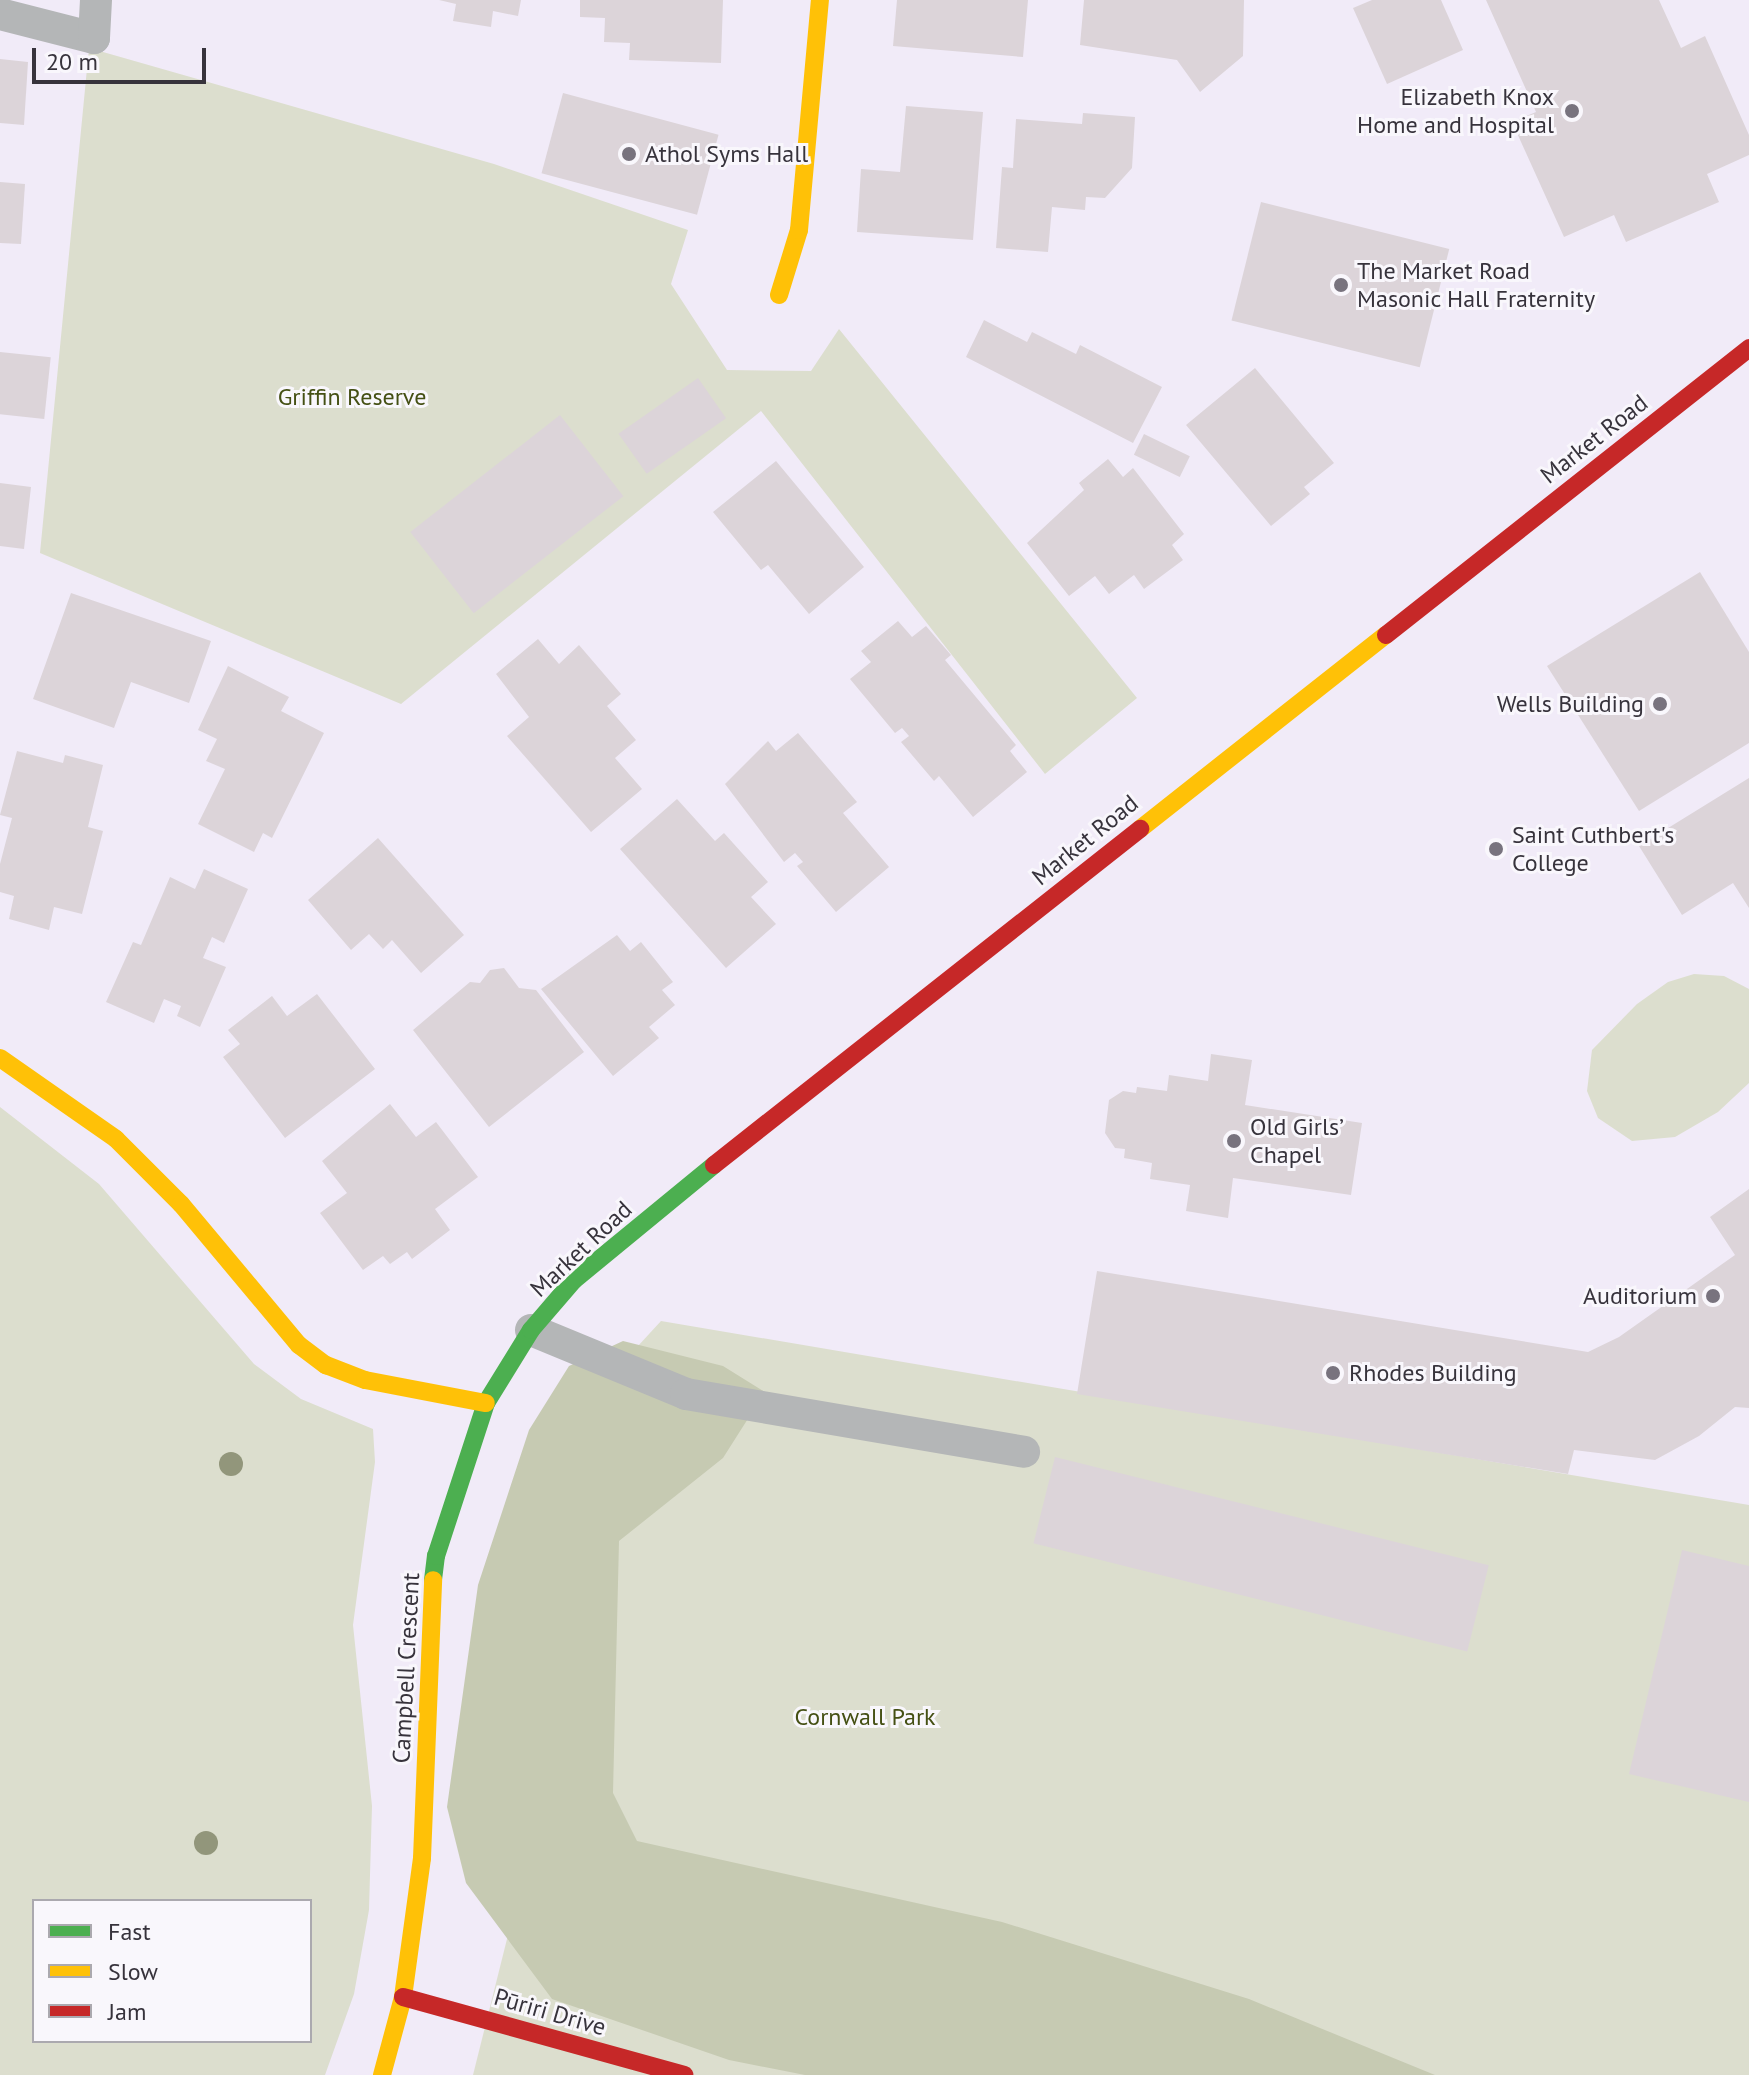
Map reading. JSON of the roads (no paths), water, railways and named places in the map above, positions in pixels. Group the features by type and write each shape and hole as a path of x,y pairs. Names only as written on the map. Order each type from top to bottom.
{"main road":[{"path":"779,295 799,230 820,0"},
{"name":"Market Road","path":"486,1403 531,1330 574,1280 625,1236 1749,348"},
{"path":"0,1058 116,1139 181,1204 299,1345 326,1365 365,1380 486,1403"},
{"name":"Campbell Crescent","path":"382,2075 403,1997 422,1858 427,1638 436,1556 486,1403"},
{"name":"Pūriri Drive","path":"403,1997 684,2075"}],"lane":[{"path":"0,14 94,38 96,0"},
{"path":"531,1330 686,1394 1024,1452"}],"place":[{"name":"Elizabeth Knox Home and Hospital","path":"1572,111"},
{"name":"Athol Syms Hall","path":"629,154"},
{"name":"The Market Road Masonic Hall Fraternity","path":"1341,285"},
{"name":"Wells Building","path":"1660,704"},
{"name":"Saint Cuthbert's College","path":"1496,849"},
{"name":"Old Girls’ Chapel","path":"1234,1141"},
{"name":"Auditorium","path":"1713,1296"},
{"name":"Rhodes Building","path":"1333,1373"}],"park label":[{"name":"Griffin Reserve","path":"352,397"},
{"name":"Cornwall Park","path":"865,1717"}]}
